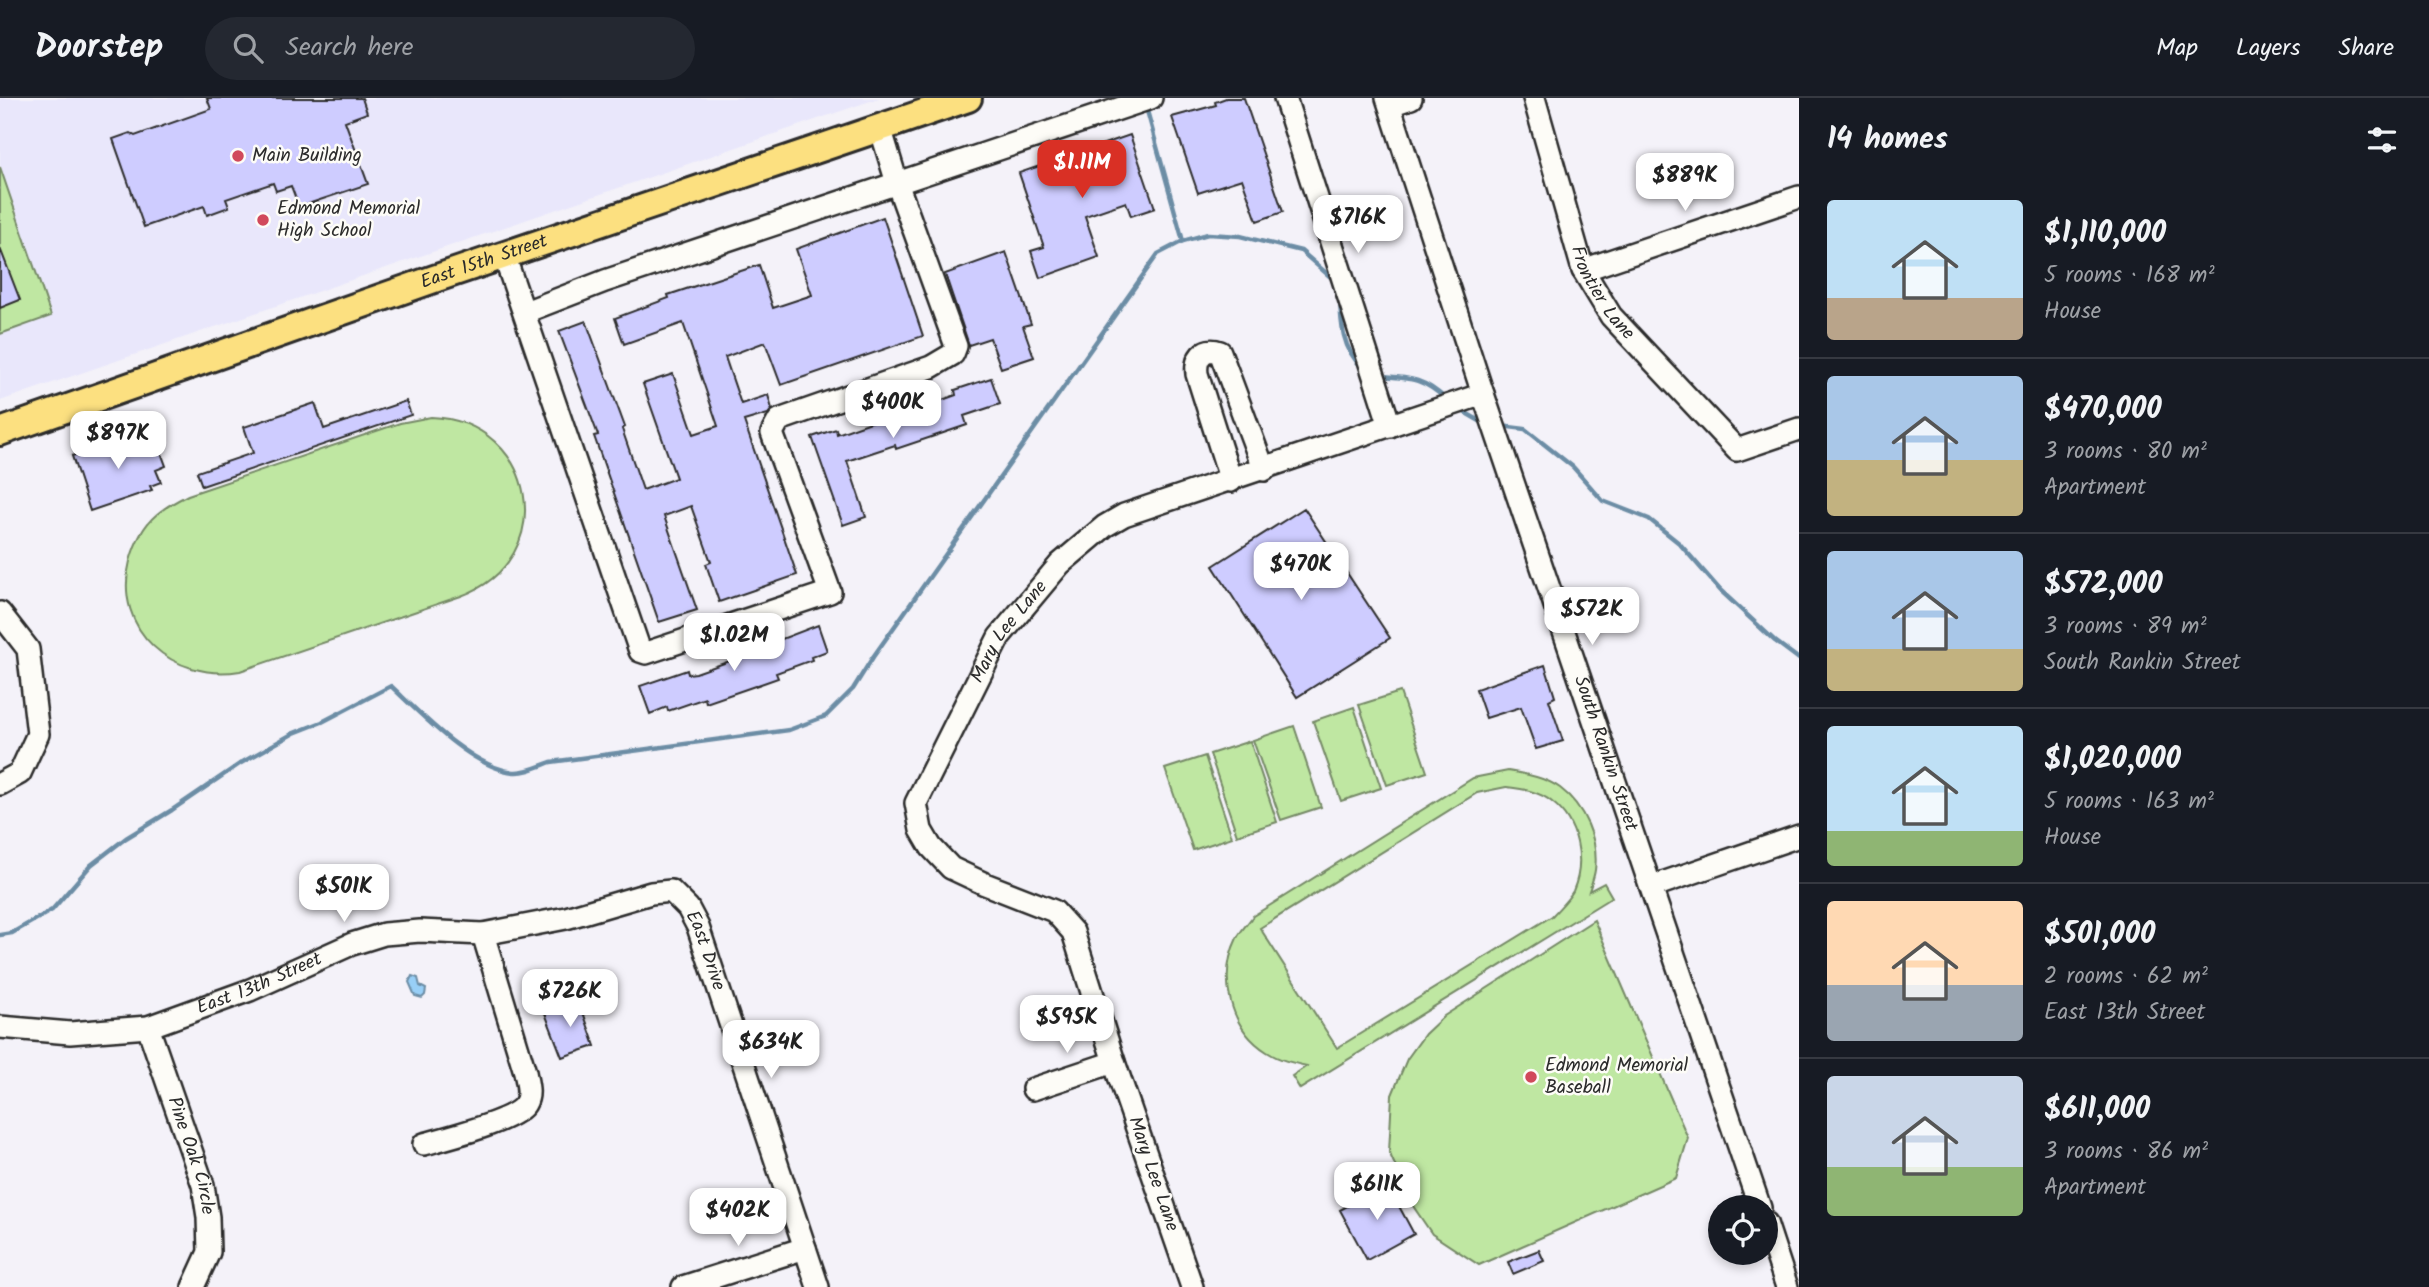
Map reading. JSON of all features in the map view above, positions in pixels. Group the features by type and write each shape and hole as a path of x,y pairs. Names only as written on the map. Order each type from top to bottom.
{"main road":[{"name":"East 15th Street","path":"0,432 952,101"}],"street":[{"path":"525,312 605,281 1151,98"},
{"path":"1285,98 1390,426"},
{"path":"1388,102 1411,98"},
{"name":"Frontier Lane","path":"1534,98 1584,270 1611,316 1737,450 1799,429"},
{"name":"South Rankin Street","path":"1388,102 1483,394 1756,1195"},
{"path":"504,255 640,651 646,653 830,592 772,433 779,420 931,367 953,354 956,346 897,183 880,127"},
{"path":"1584,270 1799,197"},
{"path":"1231,481 1197,374 1196,365 1205,351 1215,349 1220,352 1264,470"},
{"name":"Mary Lee Lane","path":"1192,1287 1114,1062 1073,932 1054,911 1039,903 985,884 951,868 931,847 921,830 916,803 999,637 1060,564 1105,526 1124,515 1483,394"},
{"path":"0,613 28,649 38,734 20,773 0,784"},
{"path":"1651,887 1799,835"},
{"name":"East 13th Street","path":"0,1027 70,1033 148,1027 250,990 352,944 384,934 421,931 483,934 566,918 651,893 671,891 679,898"},
{"name":"East Drive","path":"679,898 698,927 818,1287"},
{"path":"424,1144 509,1117 524,1106 529,1093 483,934"},
{"name":"Pine Oak Circle","path":"148,1027 202,1185 208,1217 209,1252 193,1287"},
{"path":"1033,1089 1114,1062"},
{"path":"683,1287 805,1248"},
{"path":"1778,1260 1787,1287"}],"shaded area":[{"name":"Edmond Memorial High School","path":"0,98 879,98 0,401"}],"green space":[{"path":"0,167 51,316 0,334"},
{"path":"431,417 467,424 495,441 514,466 524,494 524,524 514,553 493,578 461,596 240,671 216,672 192,668 171,659 154,646 139,629 130,609 127,586 130,561 143,530 164,509 188,495 400,423"},
{"path":"1400,692 1427,772 1387,785 1359,705"},
{"path":"1354,707 1381,788 1341,801 1313,721"},
{"path":"1294,726 1321,807 1281,820 1253,740"},
{"path":"1250,741 1277,822 1237,835 1210,754"},
{"path":"1205,756 1232,837 1193,850 1165,769"},
{"path":"1508,771 1554,784 1569,795 1588,824 1595,847 1595,873 1589,891 1604,883 1612,897 1300,1089 1292,1076 1307,1066 1267,1052 1254,1042 1236,1016 1228,985 1228,969 1239,935 1253,916 1473,778","holes":["1506,787 1542,795 1561,810 1568,820 1579,855 1573,891 1552,916 1337,1048 1260,928 1477,793"]},
{"name":"Edmond Memorial Baseball","path":"1594,920 1688,1138 1676,1178 1479,1265 1432,1234 1413,1206 1389,1152 1392,1095 1407,1059 1425,1034 1444,1016"}],"water":[{"path":"412,976 418,978 420,986 426,989 422,998 415,996 409,982"}],"building":[{"name":"Main Building","path":"207,98 362,98 367,113 345,121 368,184 299,207 291,186 276,191 273,183 226,199 229,207 207,215 204,206 144,227 113,139 130,133 135,136 211,109"},
{"path":"1226,98 1244,98 1283,212 1257,221 1242,179 1198,193 1172,117 1216,105 1215,102"},
{"path":"1130,135 1155,208 1131,216 1126,202 1085,216 1099,257 1040,278 1031,251 1044,247 1019,173"},
{"path":"883,217 923,336 781,385 765,342 725,357 741,404 768,395 772,409 768,414 744,421 797,575 719,602 706,564 711,562 691,506 664,516 697,610 659,622 594,436 598,435 559,331 586,321 625,427 622,429 643,490 676,478 643,384 673,374 694,434 718,426 683,323 624,344 615,318 669,298 668,295 759,265 773,308 812,295 796,249"},
{"path":"0,248 20,300 0,308"},
{"path":"1006,252 1031,324 1023,326 1034,357 1001,368 990,338 969,345 945,274"},
{"path":"991,378 1000,404 964,416 967,425 896,449 895,445 847,461 866,517 843,525 812,437 836,429 837,434 885,417 886,420 956,395 955,390"},
{"path":"406,401 411,415 202,486 197,472 253,453 244,427 315,403 324,429"},
{"path":"144,432 150,450 159,447 166,466 156,470 161,482 150,486 152,490 90,511 72,456"},
{"path":"1304,508 1390,638 1297,697 1213,566"},
{"path":"818,625 827,651 811,657 812,660 776,673 778,678 706,703 705,698 668,711 667,707 650,714 640,686 687,670 688,674 696,673 767,648 766,645"},
{"path":"1545,665 1555,697 1549,700 1563,741 1536,749 1521,707 1486,718 1476,689"},
{"path":"579,1001 595,1046 562,1057 545,1013"},
{"path":"1387,1184 1414,1234 1367,1260 1340,1210"},
{"path":"1539,1250 1544,1261 1513,1274 1508,1262"}],"waterway":[{"path":"1146,107 1183,241"},
{"path":"0,935 12,933 52,910 91,865 126,838 241,763 294,733 322,722 391,686 465,750 481,761 514,772 551,762 789,730 826,716 853,689 1158,254 1183,241 1208,234 1240,236 1301,251 1334,280"},
{"path":"1340,298 1342,326 1347,344 1362,367"},
{"path":"1382,376 1418,381 1447,400"},
{"path":"1459,409 1485,424"},
{"path":"1501,426 1525,429 1573,467 1603,501 1649,519 1679,543 1720,590 1775,641 1799,659"}],"place":[{"name":"Main Building","path":"238,156"},
{"name":"Edmond Memorial High School","path":"263,220"},
{"name":"Edmond Memorial Baseball","path":"1531,1077"}]}
